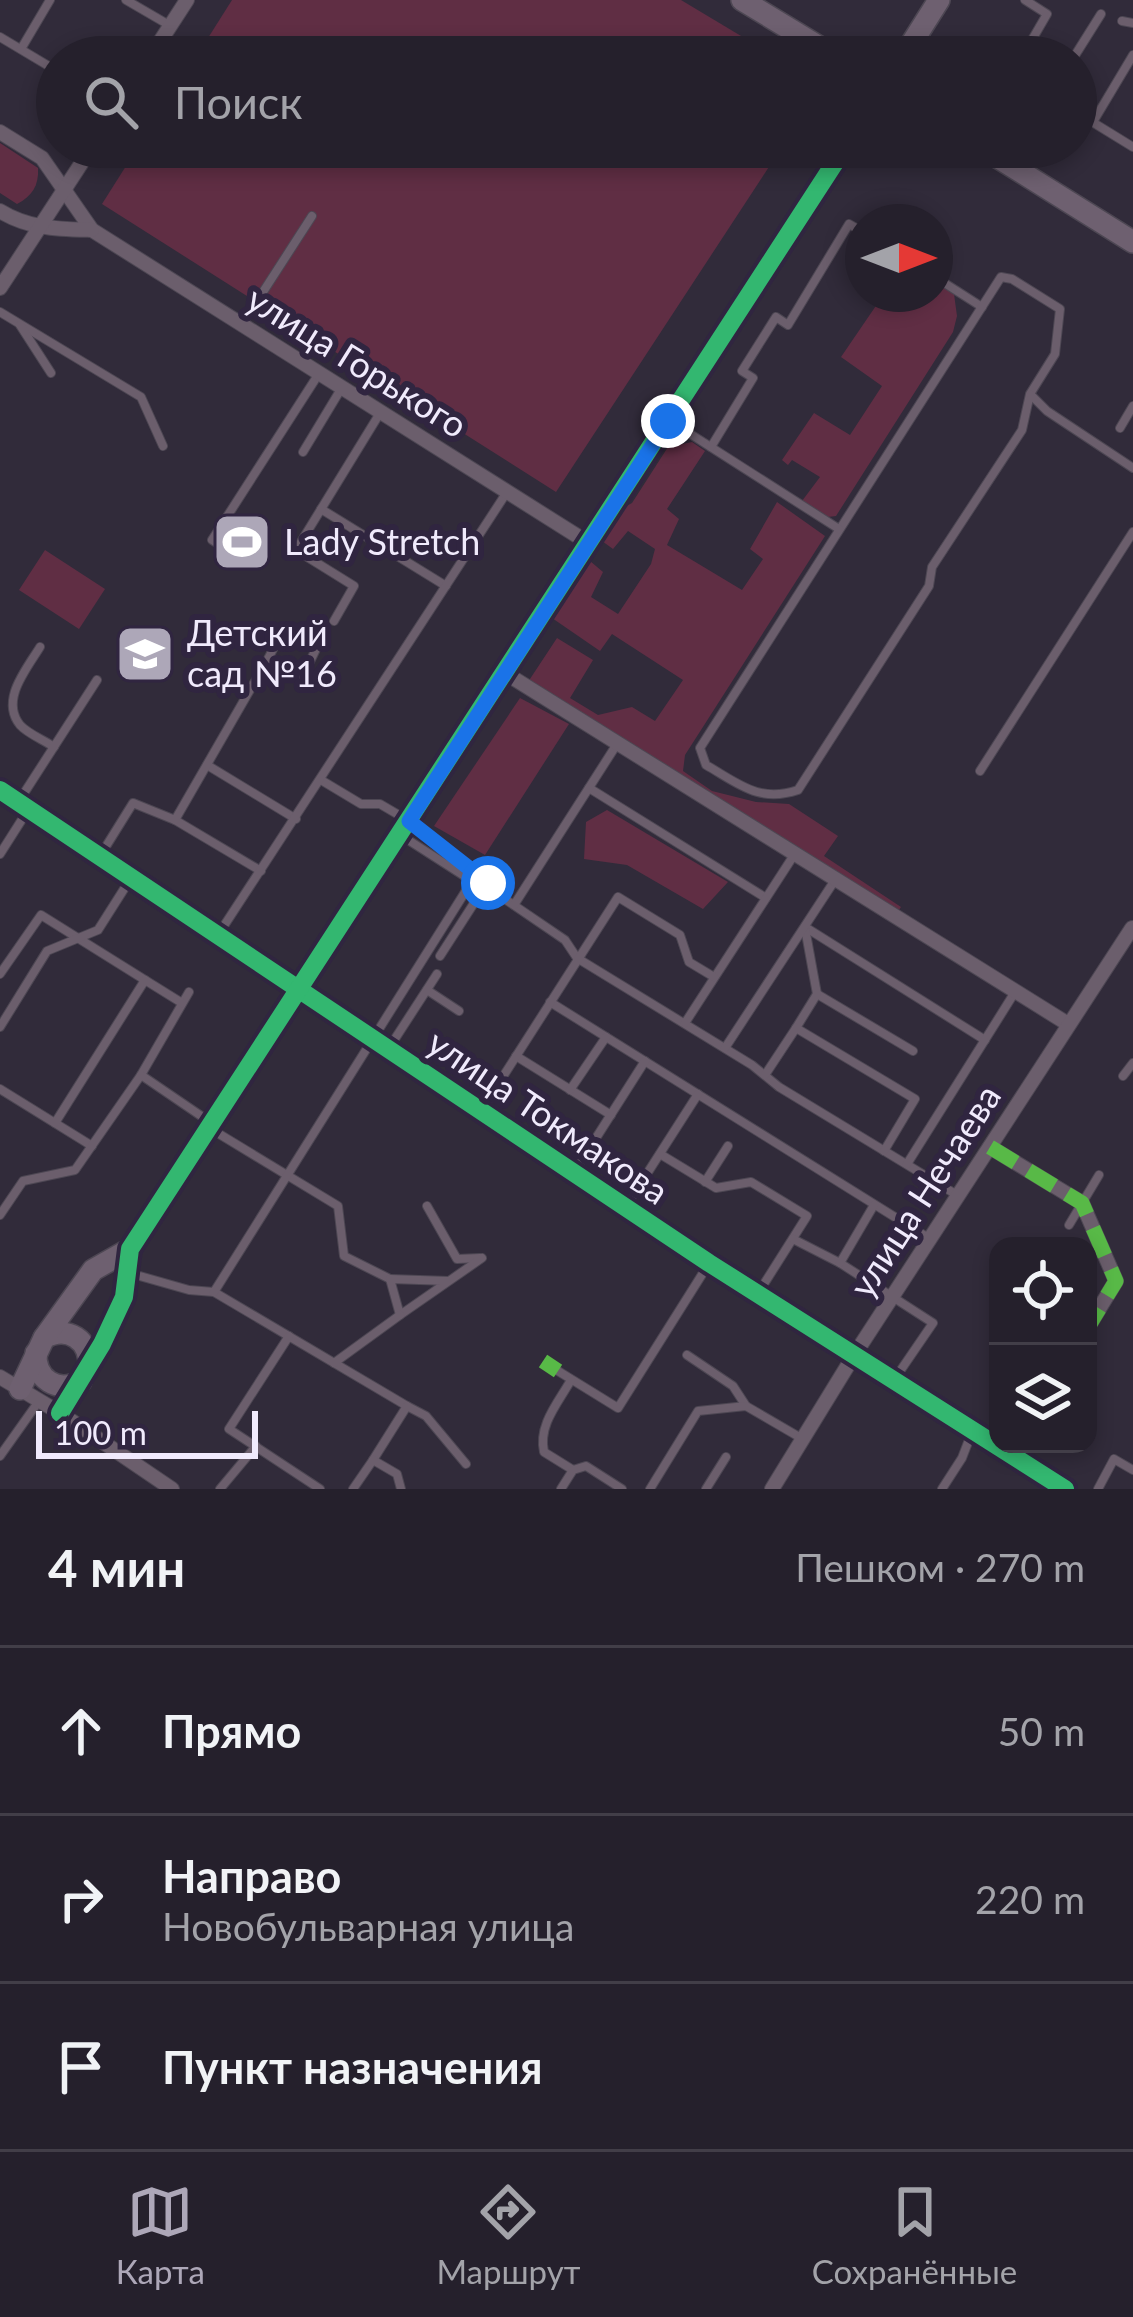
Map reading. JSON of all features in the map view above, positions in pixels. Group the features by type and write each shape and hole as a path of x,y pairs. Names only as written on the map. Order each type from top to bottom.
{"street":[{"path":"164,36 187,0"},
{"path":"742,0 801,36"},
{"path":"916,36 939,0"},
{"name":"улица Горького","path":"0,132 36,154"},
{"name":"улица Горького","path":"49,168 92,230 590,544"},
{"path":"0,288 78,168"},
{"path":"60,1413 124,1297 130,1249 831,168"},
{"path":"1015,168 1133,242"},
{"path":"0,211 40,228 92,230"},
{"path":"505,674 1068,1024"},
{"name":"улица Токмакова","path":"0,790 709,1264 1066,1489"},
{"name":"улица Нечаева","path":"772,1489 1133,928"},
{"path":"990,1147 1082,1203 1097,1237"},
{"path":"1097,1237 1116,1281 1097,1308"},
{"path":"85,1374 63,1387 53,1384 35,1361 40,1345 93,1270 130,1249"},
{"path":"30,1395 40,1345 62,1332 87,1349 85,1374"},
{"path":"0,1376 172,1489"}],"lane":[{"path":"21,49 50,0"},
{"path":"126,0 170,26"},
{"path":"1024,0 1047,14 1034,36"},
{"path":"1087,36 1101,14"},
{"path":"1121,21 1133,23"},
{"path":"0,37 36,58"},
{"path":"1097,115 1133,55"},
{"path":"1097,124 1133,146"},
{"path":"242,325 312,216"},
{"path":"711,447 753,378 742,370 776,317 788,326 845,231"},
{"path":"1001,277 1060,309 1055,354 1030,394 1022,430 932,567 929,586 799,790 780,796 756,794 706,765 700,748 982,307 1001,277"},
{"path":"953,288 982,307"},
{"path":"0,312 141,397 163,446"},
{"path":"19,324 51,373"},
{"path":"223,548 212,540 319,374"},
{"path":"303,452 342,388"},
{"path":"1030,394 1047,411 1133,468"},
{"path":"1120,428 1133,406"},
{"path":"334,621 354,586 296,550 380,412"},
{"path":"668,421 840,530"},
{"path":"218,935 507,492"},
{"path":"321,509 446,586"},
{"path":"980,771 1133,532"},
{"path":"175,820 284,630 316,650 303,676 269,657"},
{"path":"40,646 9,697 9,709 20,725 54,746"},
{"path":"0,854 54,746 97,680"},
{"path":"514,905 618,743"},
{"path":"207,765 296,818"},
{"path":"214,1292 472,881 380,804 361,804 320,780"},
{"path":"589,788 766,898"},
{"path":"100,856 133,803 175,820 261,871"},
{"path":"405,828 565,940 577,958 958,1195"},
{"path":"685,1024 794,853"},
{"path":"0,1027 47,951 98,930 132,877"},
{"path":"724,1048 836,879"},
{"path":"440,956 488,883"},
{"path":"481,1112 617,897 680,935 689,962 714,977"},
{"path":"0,974 41,915 182,1003"},
{"path":"765,1075 817,994 805,927"},
{"path":"805,927 985,1040"},
{"path":"388,1050 437,974"},
{"path":"55,1123 145,980"},
{"path":"427,991 459,1011"},
{"path":"908,1165 1015,991"},
{"path":"0,1215 22,1181 75,1170 141,1075 189,992"},
{"path":"817,994 913,1051"},
{"path":"0,997 13,1006"},
{"path":"550,1002 929,1239"},
{"path":"796,1028 916,1099 884,1150"},
{"path":"570,1090 606,1037"},
{"path":"515,1056 610,1115"},
{"path":"574,1173 645,1061"},
{"path":"1123,1076 1133,1063"},
{"path":"141,1075 286,1177 338,1206 344,1256 390,1279 449,1281"},
{"path":"0,1089 92,1145"},
{"path":"625,1208 698,1094"},
{"path":"705,1182 728,1146"},
{"path":"660,1154 716,1188 751,1182 807,1216 757,1294"},
{"path":"1070,1225 1100,1175"},
{"path":"840,1264 874,1205"},
{"path":"334,1363 482,1258 457,1259 427,1206"},
{"path":"793,1239 933,1323 893,1382"},
{"path":"557,1371 618,1408 709,1264"},
{"path":"127,1273 214,1292 426,1416 466,1464"},
{"path":"390,1279 400,1315"},
{"path":"289,1336 229,1429 320,1489"},
{"path":"687,1355 733,1386 746,1406 802,1439"},
{"path":"571,1380 541,1437 544,1452 573,1470"},
{"path":"0,1456 30,1395"},
{"path":"353,1489 407,1406"},
{"path":"650,1489 698,1411 746,1406"},
{"path":"942,1489 973,1431"},
{"path":"220,1489 256,1446"},
{"path":"706,1489 726,1457"},
{"path":"373,1460 397,1474 401,1489"},
{"path":"1098,1489 1114,1460 1133,1470"},
{"path":"561,1489 573,1470 586,1466 622,1489"}],"shaded area":[{"path":"232,0 681,0 741,36 209,36"},
{"path":"0,143 38,168 34,190 27,198 17,204 0,193"},
{"path":"125,168 768,168 556,492 102,204"},
{"path":"954,294 953,332 836,516 828,517 802,501 820,477 792,460 788,465 782,460 814,413 850,435 882,386 841,357 872,312 953,312"},
{"path":"692,442 705,451 667,509 679,519 667,545 742,590 763,559 750,549 777,502 825,536 685,755 683,771 712,791 789,804 838,836 824,856 901,907 897,913 528,682 557,638 593,660 570,698 598,715 632,707 655,721 683,680 612,634 600,651 552,618 590,561 603,572 591,597 618,614 651,564 655,549 628,531 613,549 602,541 668,447"},
{"path":"45,550 105,589 79,629 19,590"},
{"path":"520,698 569,724 485,855 434,826"},
{"path":"607,810 728,882 703,909 627,865 584,859 586,822"}],"marked path":[{"path":"990,1147 1082,1203 1097,1237"},
{"path":"1097,1237 1116,1281 1097,1312"},
{"path":"543,1361 558,1371"}],"cycle path":[{"path":"60,1413 124,1297 130,1249 831,168"},
{"path":"0,790 709,1263 1065,1489"}],"place":[{"name":"Lady Stretch","path":"242,542"},
{"name":"Детский сад №16","path":"145,654"}],"route":[{"path":"488,883 409,821 668,421"}]}
